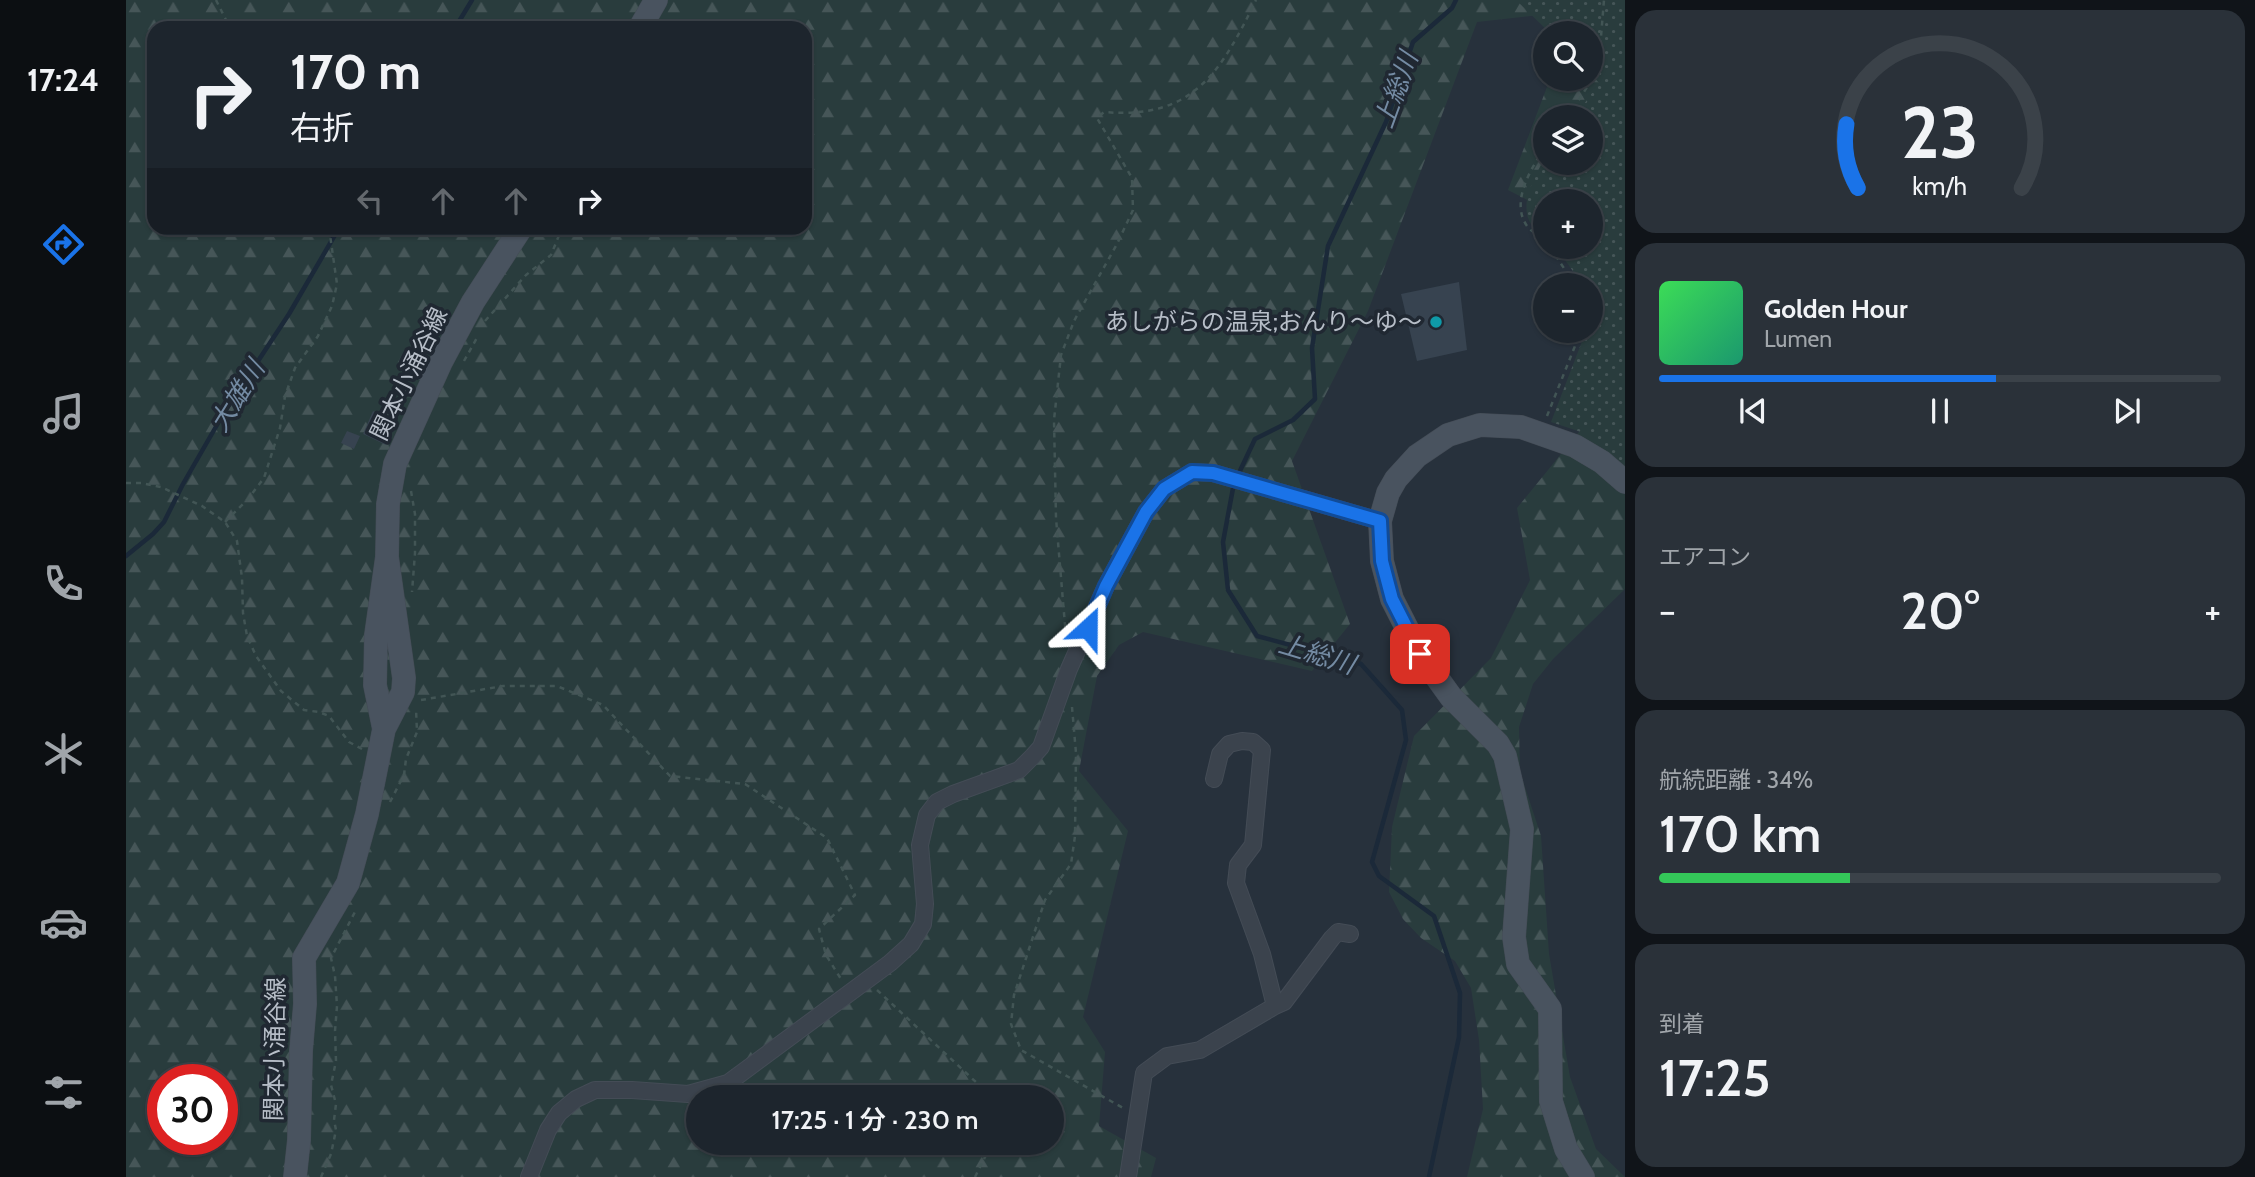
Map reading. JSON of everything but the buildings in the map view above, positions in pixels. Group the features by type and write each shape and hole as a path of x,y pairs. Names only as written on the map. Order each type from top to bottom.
{"main road":[{"path":"644,21 656,0"},
{"name":"関本小涌谷線","path":"384,729 375,685 376,635 387,557 388,504 395,464 435,374 466,314 517,235"},
{"path":"1583,1177 1566,1149 1551,1101 1550,1009 1518,964 1514,937 1522,829 1505,756 1498,744 1451,697 1420,654 1392,599 1382,561 1380,521 1388,493 1396,479 1417,456 1448,435 1480,425 1521,427 1575,446 1602,462 1625,482"},
{"name":"関本小涌谷線","path":"295,1177 305,1004 304,958 348,883 384,729 403,692 404,678 387,557"}],"street":[{"path":"530,1177 548,1130 558,1113 576,1099 595,1090 688,1094 728,1083 911,944 923,924 925,904 920,845 927,815 937,802 953,794 1019,770 1041,747 1069,669 1106,586 1146,512 1164,489 1192,472 1213,473 1380,521"},
{"path":"1214,779 1220,754 1229,744 1253,742 1262,750 1253,845 1238,865 1236,883 1262,954 1275,1006"},
{"path":"1128,1177 1143,1073 1167,1056 1200,1050 1284,1002 1332,938 1338,932 1350,934"}],"path":[{"path":"216,0 226,21"},
{"path":"1138,1117 1021,1050 1011,1024 1014,995 1045,900 1071,864 1075,836 1076,753 1056,518 1054,420 1061,355 1074,321 1133,210 1132,178 1097,118 1104,112 1127,114 1166,108 1196,91 1219,67 1256,0"},
{"path":"1576,105 1596,73 1604,0"},
{"path":"1533,169 1527,179 1521,206 1528,227 1533,231"},
{"path":"225,522 264,478 295,368 318,335 332,306 337,284 330,235"},
{"path":"1541,433 1576,343"},
{"path":"126,483 161,487 202,506 225,522 237,541 247,636 260,663 282,691 304,710 329,716 349,742 377,759"},
{"path":"397,706 503,686 556,686 603,705 670,776 745,784 827,838 855,895 819,929 826,955 849,992"},
{"path":"866,980 979,1085"},
{"path":"975,1177 986,1155"}],"green space":[{"path":"126,0 1625,0 1625,589 1553,659 1533,684 1519,727 1520,772 1541,836 1549,954 1570,1077 1596,1149 1625,1177 1467,1177 1483,1109 1479,1040 1471,988 1455,961 1421,938 1403,919 1389,892 1392,827 1414,736 1491,658 1530,580 1517,508 1618,384 1600,259 1603,259 1603,189 1533,189 1533,203 1508,190 1533,124 1533,175 1603,175 1603,105 1540,105 1545,91 1603,91 1603,21 1582,21 1574,11 1477,22 1368,311 1292,461 1350,624 1312,671 1143,632 1119,645 1097,676 1079,771 1128,831 1083,1017 1105,1052 1099,1126 1156,1158 1151,1177 126,1177"},
{"path":"1516,0 1625,0 1625,466 1590,435 1551,422 1581,343 1603,343 1603,273 1574,273 1564,259 1603,259 1603,189 1533,189 1533,226 1526,208 1536,175 1603,175 1603,105 1583,105 1593,91 1603,91 1603,21 1538,21"}],"waterway":[{"name":"大雄川","path":"459,21 472,0"},
{"name":"上総川","path":"1238,475 1255,439 1293,420 1315,399 1312,348 1328,246 1386,122 1413,42 1452,8 1456,0"},
{"name":"大雄川","path":"126,556 164,522 225,411 289,314 335,235"},
{"name":"上総川","path":"1234,483 1223,542 1228,590 1257,636 1361,664 1402,710 1406,740 1372,862 1379,876 1434,916 1460,993 1459,1037 1429,1177"}],"place":[{"name":"あしがらの温泉;おんり〜ゆ〜","path":"1436,322"}],"route":[{"path":"1088,628 1106,586 1146,512 1164,489 1192,472 1213,473 1380,521 1382,561 1392,599 1420,654"}]}
